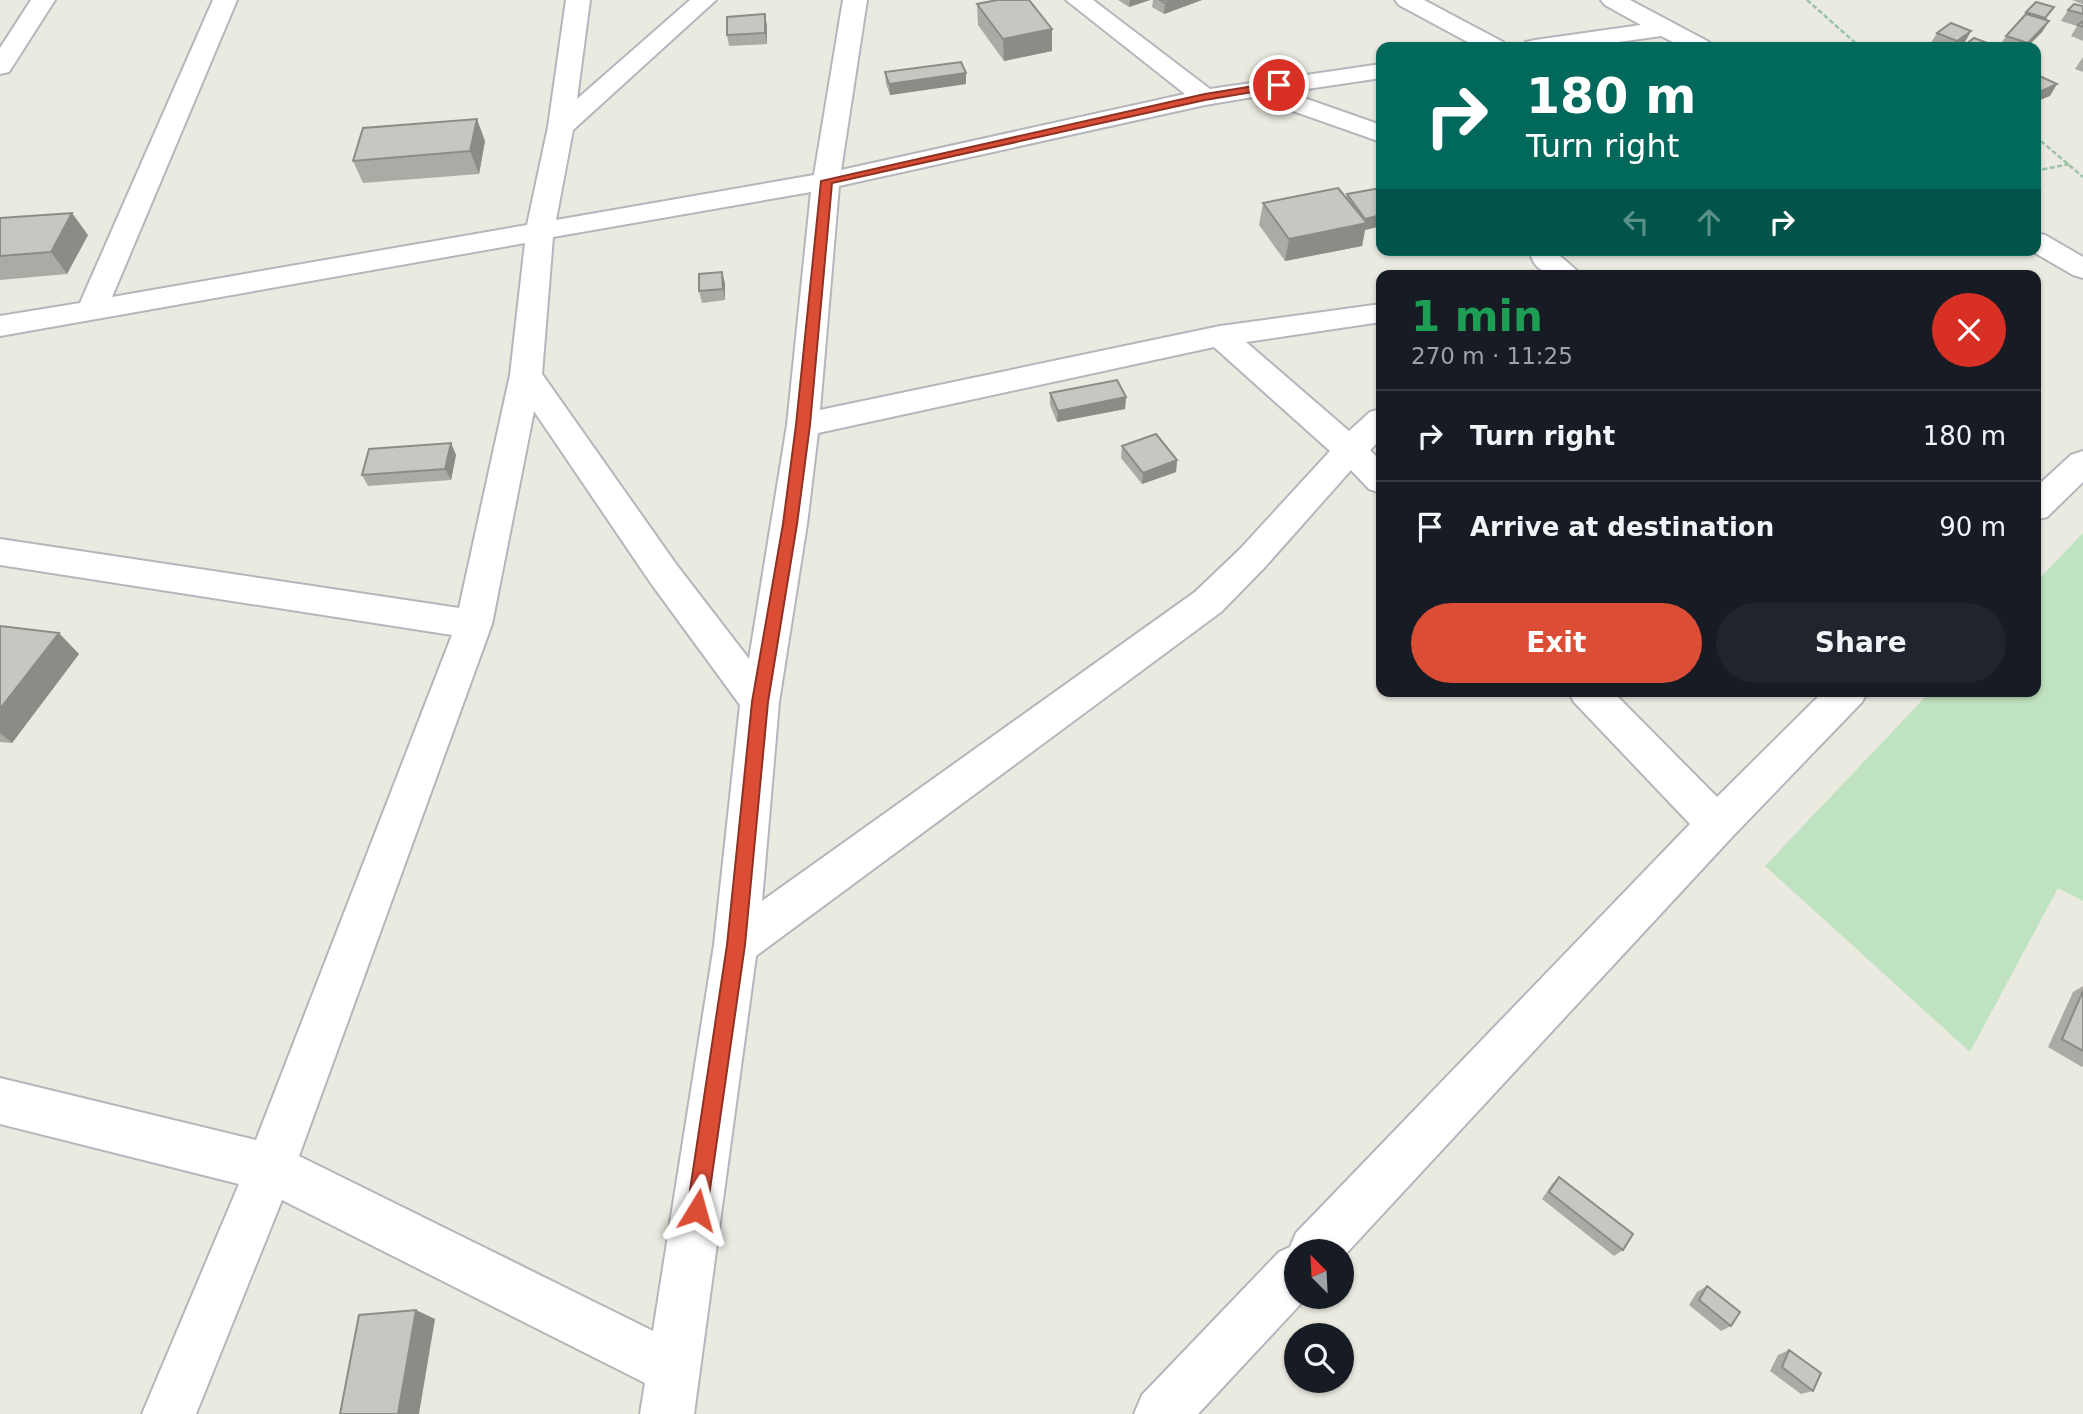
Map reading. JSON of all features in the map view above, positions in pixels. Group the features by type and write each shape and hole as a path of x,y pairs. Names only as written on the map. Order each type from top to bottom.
{"street":[{"path":"1,64 43,0"},
{"path":"91,311 225,0"},
{"path":"169,1414 270,1168 474,624 526,375 540,231 561,127 578,0"},
{"path":"561,127 703,0"},
{"path":"0,1101 270,1168 670,1391 736,945 760,702 790,524 803,425 826,181 855,0"},
{"path":"1078,0 1205,97"},
{"path":"1408,0 1485,42"},
{"path":"1613,0 1691,42"},
{"path":"1569,42 1666,28"},
{"path":"0,326 826,181 1205,97 1376,72"},
{"path":"1253,89 1376,132"},
{"path":"2041,245 2083,269"},
{"path":"803,425 1220,336 1376,314"},
{"path":"1220,336 1376,476"},
{"path":"526,375 663,573 760,702"},
{"path":"736,945 1208,602 1245,569 1349,449 1376,425"},
{"path":"2041,502 2083,463"},
{"path":"0,552 474,624"},
{"path":"1593,697 1717,824"},
{"path":"1325,1239 1717,824 1843,697"},
{"path":"1161,1414 1284,1284"}],"path":[{"path":"1807,0 1854,42"},
{"path":"2041,141 2083,177"},
{"path":"2041,170 2070,164"}],"green space":[{"path":"2083,533 2083,901 2058,888 1970,1052 1765,866 1925,697 2041,697 2041,577"}],"building":[{"path":"997,0 1029,0 1052,29 1003,39 977,4"},
{"path":"2036,2 2054,7 2045,18 2026,12"},
{"path":"2074,4 2083,6 2083,14 2068,10"},
{"path":"765,14 765,33 727,35 727,17"},
{"path":"2026,14 2049,21 2029,42 2006,36"},
{"path":"1951,23 1971,31 1957,41 1937,33"},
{"path":"1974,38 1985,42 1969,42"},
{"path":"961,62 966,73 889,84 885,72"},
{"path":"2041,77 2057,84 2041,91"},
{"path":"477,119 470,151 353,161 363,128"},
{"path":"1338,188 1367,223 1289,239 1263,203"},
{"path":"1376,189 1376,216 1365,219 1347,194"},
{"path":"72,213 51,252 0,256 0,218"},
{"path":"722,272 723,289 699,291 699,274"},
{"path":"1117,380 1126,397 1058,411 1050,393"},
{"path":"1156,434 1177,460 1143,473 1122,446"},
{"path":"451,443 445,469 362,475 369,449"},
{"path":"0,626 59,633 0,709"},
{"path":"2083,991 2083,1051 2062,1039"},
{"path":"1559,1177 1633,1234 1623,1250 1549,1192"},
{"path":"1707,1286 1740,1312 1731,1326 1699,1300"},
{"path":"416,1310 398,1414 340,1414 359,1315"},
{"path":"1789,1350 1821,1373 1813,1391 1782,1367"}],"route":[{"path":"697,1210 736,945 760,702 790,524 803,425 826,181 1205,97 1279,85"}]}
